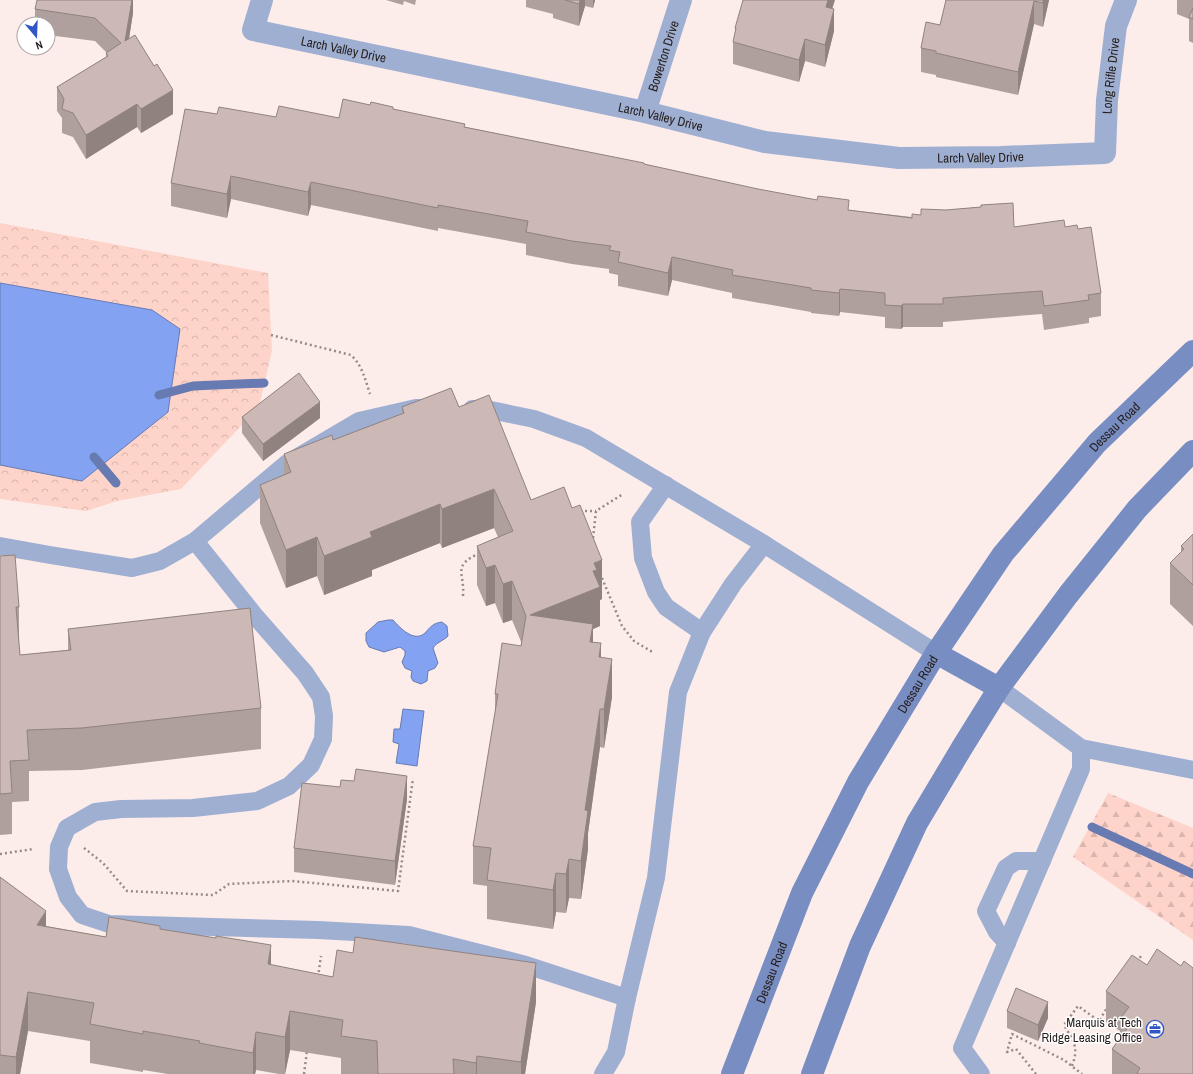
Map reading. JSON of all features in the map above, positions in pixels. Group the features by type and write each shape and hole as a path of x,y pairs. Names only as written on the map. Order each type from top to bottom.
{"main road":[{"name":"Dessau Road","path":"732,1074 764,987 802,893 858,782 936,653 1003,554 1097,443 1193,351"},
{"path":"812,1074 860,946 917,823 963,746 999,688 1068,595 1127,522 1193,451"},
{"path":"936,653 999,688"}],"street":[{"name":"Larch Valley Drive","path":"262,0 253,30 645,112 765,142 900,158 1002,157 1105,153"},
{"name":"Bowerton Drive","path":"645,112 681,0"},
{"name":"Long Rifle Drive","path":"1105,153 1107,100 1116,26 1126,0"}],"lane":[{"path":"0,546 132,568 160,561 195,541 286,464 359,421 416,408 486,409 534,419 586,438 764,544 936,653"},
{"path":"666,485 640,522 642,558 656,592 666,607 702,632"},
{"path":"195,541 255,616 305,673 321,697 324,716 323,739 311,765 289,786 257,801 193,808 121,809 95,812 67,828 59,847 58,869 68,897 82,915 109,924 409,934 526,965 627,998"},
{"path":"603,1074 616,1052 627,998 656,878 678,692 702,632 733,584 764,544"},
{"path":"999,688 1081,748 1193,770"},
{"path":"981,1074 962,1048 1081,769 1081,748"},
{"path":"1007,943 997,932 986,911 1006,868 1016,861 1042,861"}],"path":[{"path":"271,335 351,355 358,361 363,371 371,396"},
{"path":"577,511 596,511 623,494"},
{"path":"593,543 596,511"},
{"path":"463,596 464,587 460,570 465,561 485,551"},
{"path":"601,576 622,626 634,641 654,653"},
{"path":"83,847 103,863 127,891 213,895 229,884 292,881 398,891 413,778"},
{"path":"0,854 35,849"},
{"path":"317,982 322,951"},
{"path":"1137,963 1141,956"},
{"path":"1072,1066 1076,1054 1074,1043 1064,1025 1078,1006 1099,1021 1108,1008"},
{"path":"1036,1074 1016,1049 1007,1052 1012,1034 1064,1060 1082,1074"},
{"path":"304,1074 308,1043"}],"green space":[{"path":"0,223 268,273 272,351 259,407 181,489 117,501 86,511 0,499"},
{"path":"1108,793 1193,828 1193,940 1073,857"}],"water":[{"path":"0,283 152,310 180,329 168,412 82,481 0,465"},
{"path":"393,620 408,634 413,636 422,635 431,626 437,623 442,622 447,626 448,636 436,644 433,648 438,663 435,668 428,671 427,681 421,684 413,681 411,677 412,671 405,668 402,662 405,651 400,647 384,652 369,647 366,641 366,633 378,622"},
{"path":"403,709 424,711 417,766 396,763 399,744 393,742 394,729 400,729"}],"building":[{"path":"37,0 132,0 125,41 135,35 154,66 157,64 173,90 141,109 137,104 86,135 73,113 62,109 64,99 57,87 108,56 106,53 121,43 95,18 35,9"},
{"path":"565,0 580,0 579,4"},
{"path":"743,0 828,0 826,7 834,9 825,45 805,39 799,60 733,42 735,28"},
{"path":"946,0 1043,0 1043,3 1034,1 1018,72 936,53 936,51 921,48 926,22 940,25"},
{"path":"1193,8 1193,19 1189,17"},
{"path":"343,99 370,105 371,102 393,107 393,109 465,124 464,127 644,163 758,189 817,200 818,196 849,200 848,210 912,218 912,214 921,215 921,209 946,210 981,207 981,205 1013,203 1014,227 1064,220 1065,227 1077,225 1078,229 1091,227 1101,293 1088,295 1089,300 1044,306 1042,291 943,298 943,304 903,304 901,306 885,305 885,293 840,289 839,293 811,290 811,288 732,275 733,270 672,257 668,273 618,262 620,252 609,250 611,246 572,241 526,232 528,221 438,205 438,208 311,182 308,192 231,176 227,194 171,183 185,109 217,114 219,107 276,117 279,106 339,118"},
{"path":"299,373 320,402 263,444 242,417"},
{"path":"451,388 459,407 489,395 531,500 564,487 572,508 580,505 602,560 594,563 597,570 593,571 600,587 530,615 593,624 590,642 601,643 599,657 612,659 604,709 600,709 585,810 588,811 581,861 569,859 566,874 556,873 553,890 487,880 491,848 473,846 498,694 495,694 502,643 521,646 526,616 512,581 503,584 495,565 486,568 477,546 513,531 494,489 442,509 440,504 370,532 372,537 324,556 317,537 286,550 260,485 291,472 284,454 332,435 333,440 404,413 402,407"},
{"path":"1193,534 1193,585 1170,563 1184,549 1181,546"},
{"path":"15,555 19,607 16,607 20,655 71,650 68,629 250,608 261,708 82,728 27,730 29,760 10,761 12,793 0,794 0,556"},
{"path":"356,769 407,776 395,861 294,848 302,783 340,787 341,780 354,781"},
{"path":"0,877 46,911 37,925 106,937 109,917 160,926 160,929 271,945 268,964 333,977 337,950 353,953 355,937 536,963 521,1062 477,1056 476,1063 453,1059 454,1074 378,1074 377,1041 341,1036 343,1020 290,1011 285,1037 256,1032 253,1053 199,1043 200,1041 143,1031 143,1034 90,1024 94,1003 28,992 16,1057 0,1055"},
{"name":"Marquis at Tech Ridge Leasing Office","path":"1157,949 1181,966 1184,961 1193,968 1193,1074 1138,1074 1137,1073 1140,1068 1112,1049 1129,1026 1120,1019 1129,1007 1106,991 1132,955 1147,965"},
{"path":"1016,988 1048,1002 1038,1025 1007,1011"}],"waterway":[{"path":"159,395 193,386 264,383"},
{"path":"94,457 116,483"},
{"path":"1092,827 1193,874"}],"place":[{"name":"Marquis at Tech Ridge Leasing Office","path":"1155,1029"}]}
